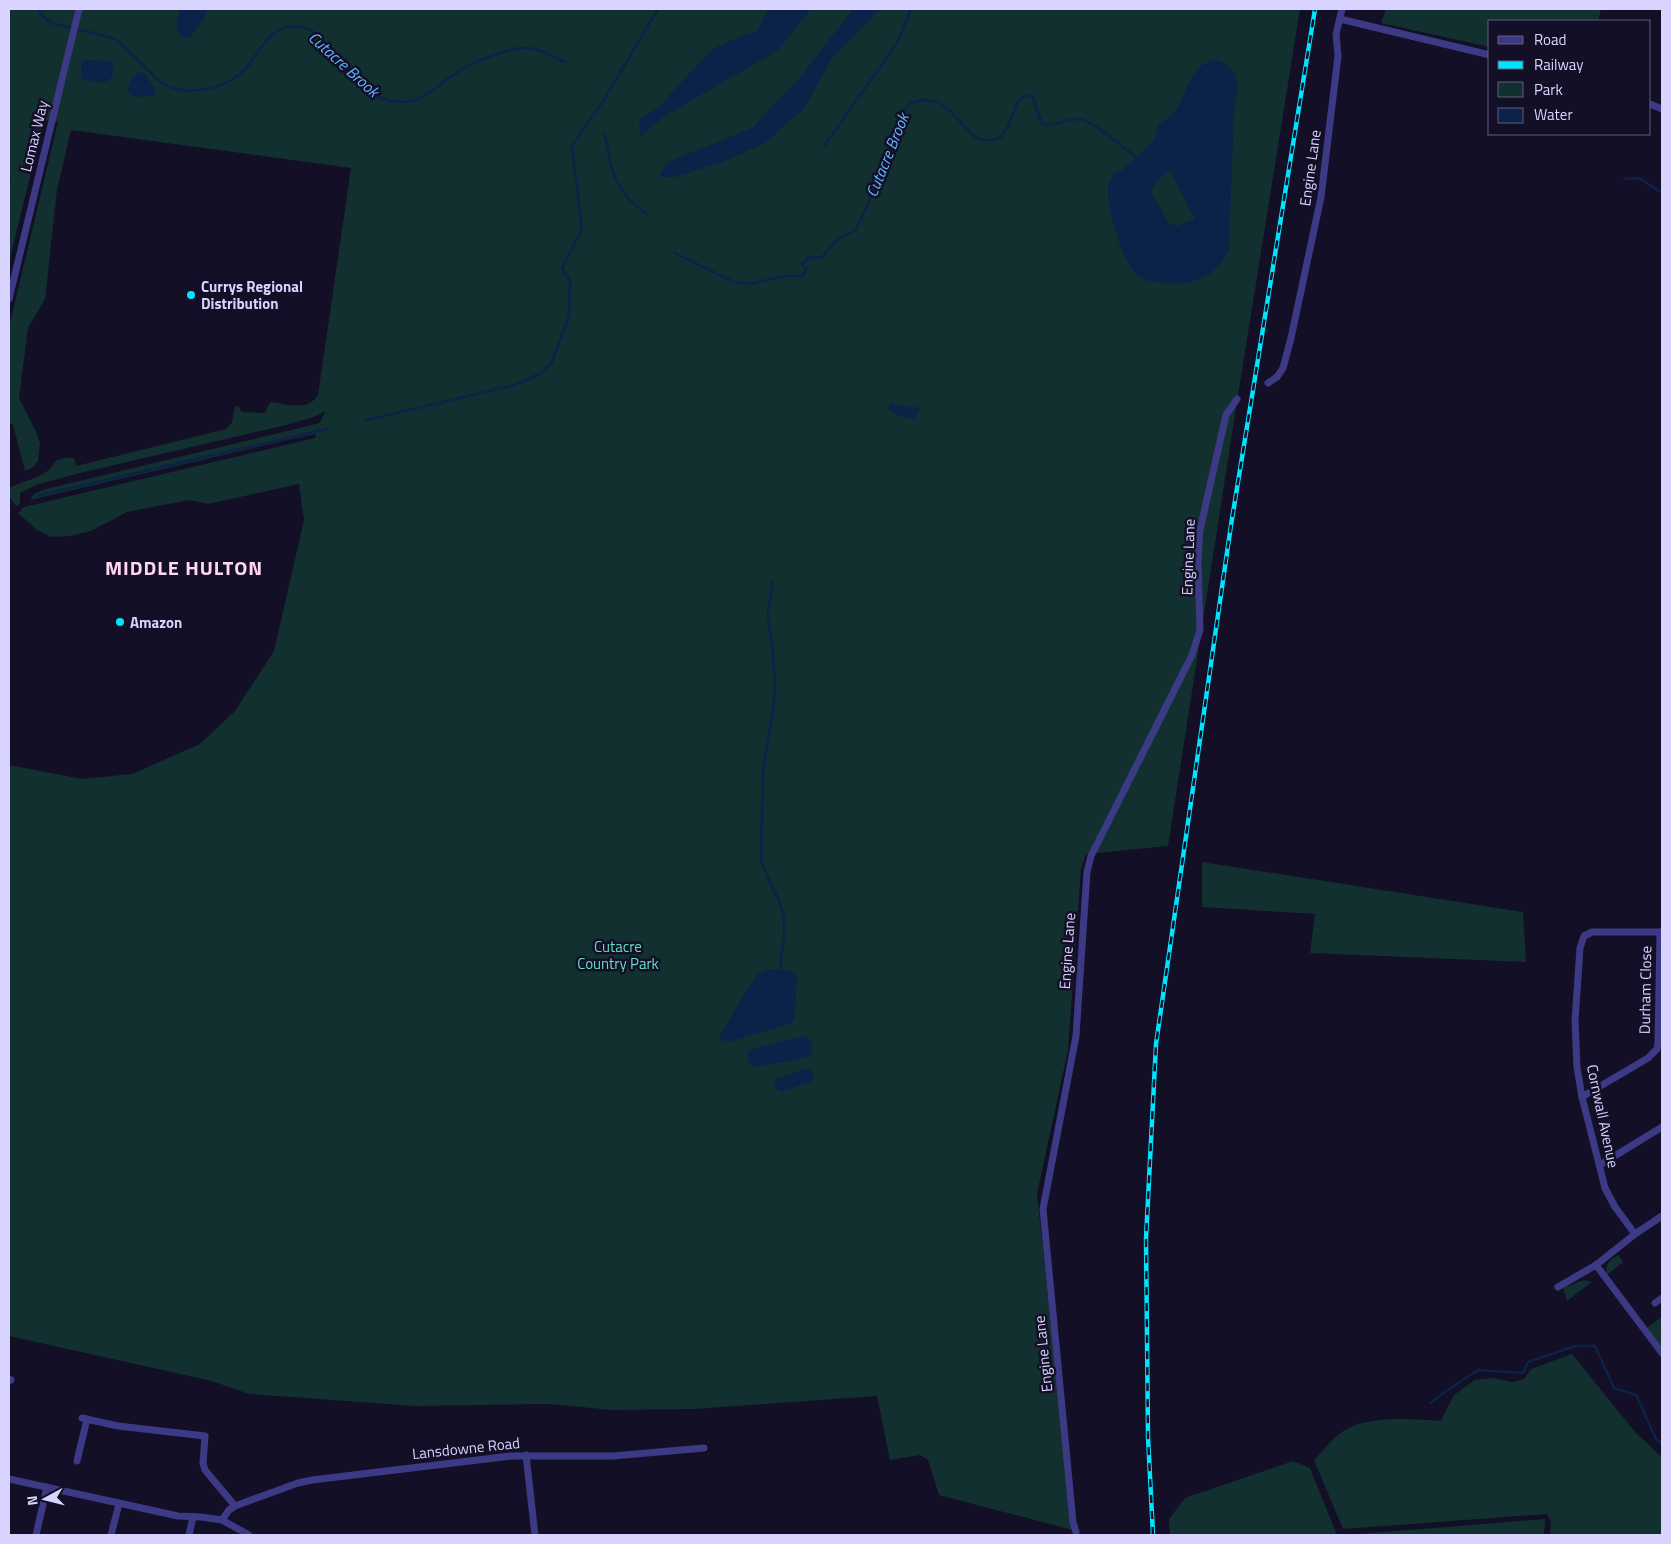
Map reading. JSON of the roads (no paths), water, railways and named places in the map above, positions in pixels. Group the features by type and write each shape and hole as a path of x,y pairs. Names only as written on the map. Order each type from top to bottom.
{"street":[{"name":"Engine Lane","path":"1268,383 1277,377 1283,368 1316,223 1338,56 1336,34 1342,9"},
{"name":"Lomax Way","path":"9,299 78,10"},
{"path":"1340,19 1488,55"},
{"name":"Engine Lane","path":"1076,1532 1072,1512 1043,1209 1076,1036 1087,872 1091,856 1192,655 1200,630 1198,561 1200,530 1226,415 1237,399"},
{"name":"Cornwall Avenue","path":"1634,1234 1614,1207 1605,1188 1582,1098 1575,1021 1580,948 1584,936 1592,932 1661,932"},
{"name":"Durham Close","path":"1582,1098 1648,1058 1657,1049 1661,932"},
{"path":"1600,1165 1662,1127"},
{"path":"1558,1287 1596,1265 1634,1234 1662,1216"},
{"path":"1596,1265 1662,1353"},
{"path":"1655,1303 1662,1298"},
{"path":"70,1454 78,1458 84,1419 118,1426 205,1436 204,1470 235,1506 229,1510 222,1520"},
{"name":"Lansdowne Road","path":"235,1506 298,1483 312,1480 526,1455 613,1456 704,1448"},
{"path":"526,1455 535,1535"},
{"path":"9,1479 178,1516 222,1520 249,1535"},
{"path":"36,1535 47,1487"},
{"path":"111,1535 119,1504"},
{"path":"189,1535 193,1516"}],"water":[{"path":"180,9 207,9 205,17 191,36 184,38 178,33 176,25"},
{"path":"769,9 811,9 777,51 663,117 641,136 639,119 657,109 710,51 731,40 757,31"},
{"path":"853,9 880,9 834,55 805,107 765,143 720,163 671,178 659,176 668,162 752,128 797,81"},
{"path":"85,60 108,61 112,63 112,76 105,82 93,82 81,78 81,63"},
{"path":"1216,60 1227,64 1234,72 1238,84 1234,109 1229,249 1218,267 1203,278 1174,284 1147,280 1138,276 1126,259 1112,217 1108,192 1109,183 1115,172 1121,171 1155,139 1158,125 1174,112 1191,78 1207,62","holes":["1170,171 1195,219 1177,226 1169,223 1151,192 1161,176"]},
{"path":"139,72 146,75 155,89 154,95 139,97 130,95 128,89 130,82"},
{"path":"889,404 920,408 915,419 911,419 889,410"},
{"path":"776,969 797,973 795,1018 792,1023 729,1042 722,1040 720,1034 757,975 765,970"},
{"path":"804,1036 812,1042 812,1053 808,1057 758,1067 751,1064 748,1060 748,1054 752,1049"},
{"path":"806,1069 813,1073 814,1079 811,1082 784,1091 779,1091 773,1083 776,1079"}],"waterway":[{"name":"Cutacre Brook","path":"39,9 41,14 51,23 110,37 118,41 161,83 184,90 208,89 230,80 247,67 263,44 272,35 290,26 310,29 376,96 391,101 404,102 415,100 466,67 487,57 518,48 535,49 565,62"},
{"path":"363,421 514,385 539,374 551,364 569,317 570,281 562,268 582,229 572,146 605,98 658,9"},
{"path":"825,145 897,43 911,9"},
{"name":"Cutacre Brook","path":"675,253 734,282 752,284 782,276 804,274 806,269 802,264 808,258 822,257 838,239 856,230 887,162 902,113 910,103 923,100 937,101 948,109 975,137 982,140 994,140 1001,137 1008,127 1018,101 1024,96 1031,95 1041,122 1044,125 1074,119 1084,120 1136,157"},
{"name":"Cutacre Brook","path":"605,134 616,180 628,198 648,215"},
{"path":"1624,179 1639,178 1662,193"},
{"path":"37,496 327,429"},
{"path":"773,582 768,610 775,686 763,770 761,860 783,914 784,938 780,969"},
{"path":"1431,1403 1478,1370 1523,1373 1528,1362 1575,1346 1595,1346 1614,1388 1636,1395 1656,1439 1662,1444"}],"railway":[{"path":"1153,1535 1148,1437 1146,1238 1156,1044 1231,525 1315,9"}],"place":[{"name":"Currys Regional Distribution","path":"191,295"},
{"name":"Amazon","path":"120,622"}],"district":[{"name":"MIDDLE HULTON","path":"184,567"}],"park label":[{"name":"Cutacre Country Park","path":"618,954"}]}
